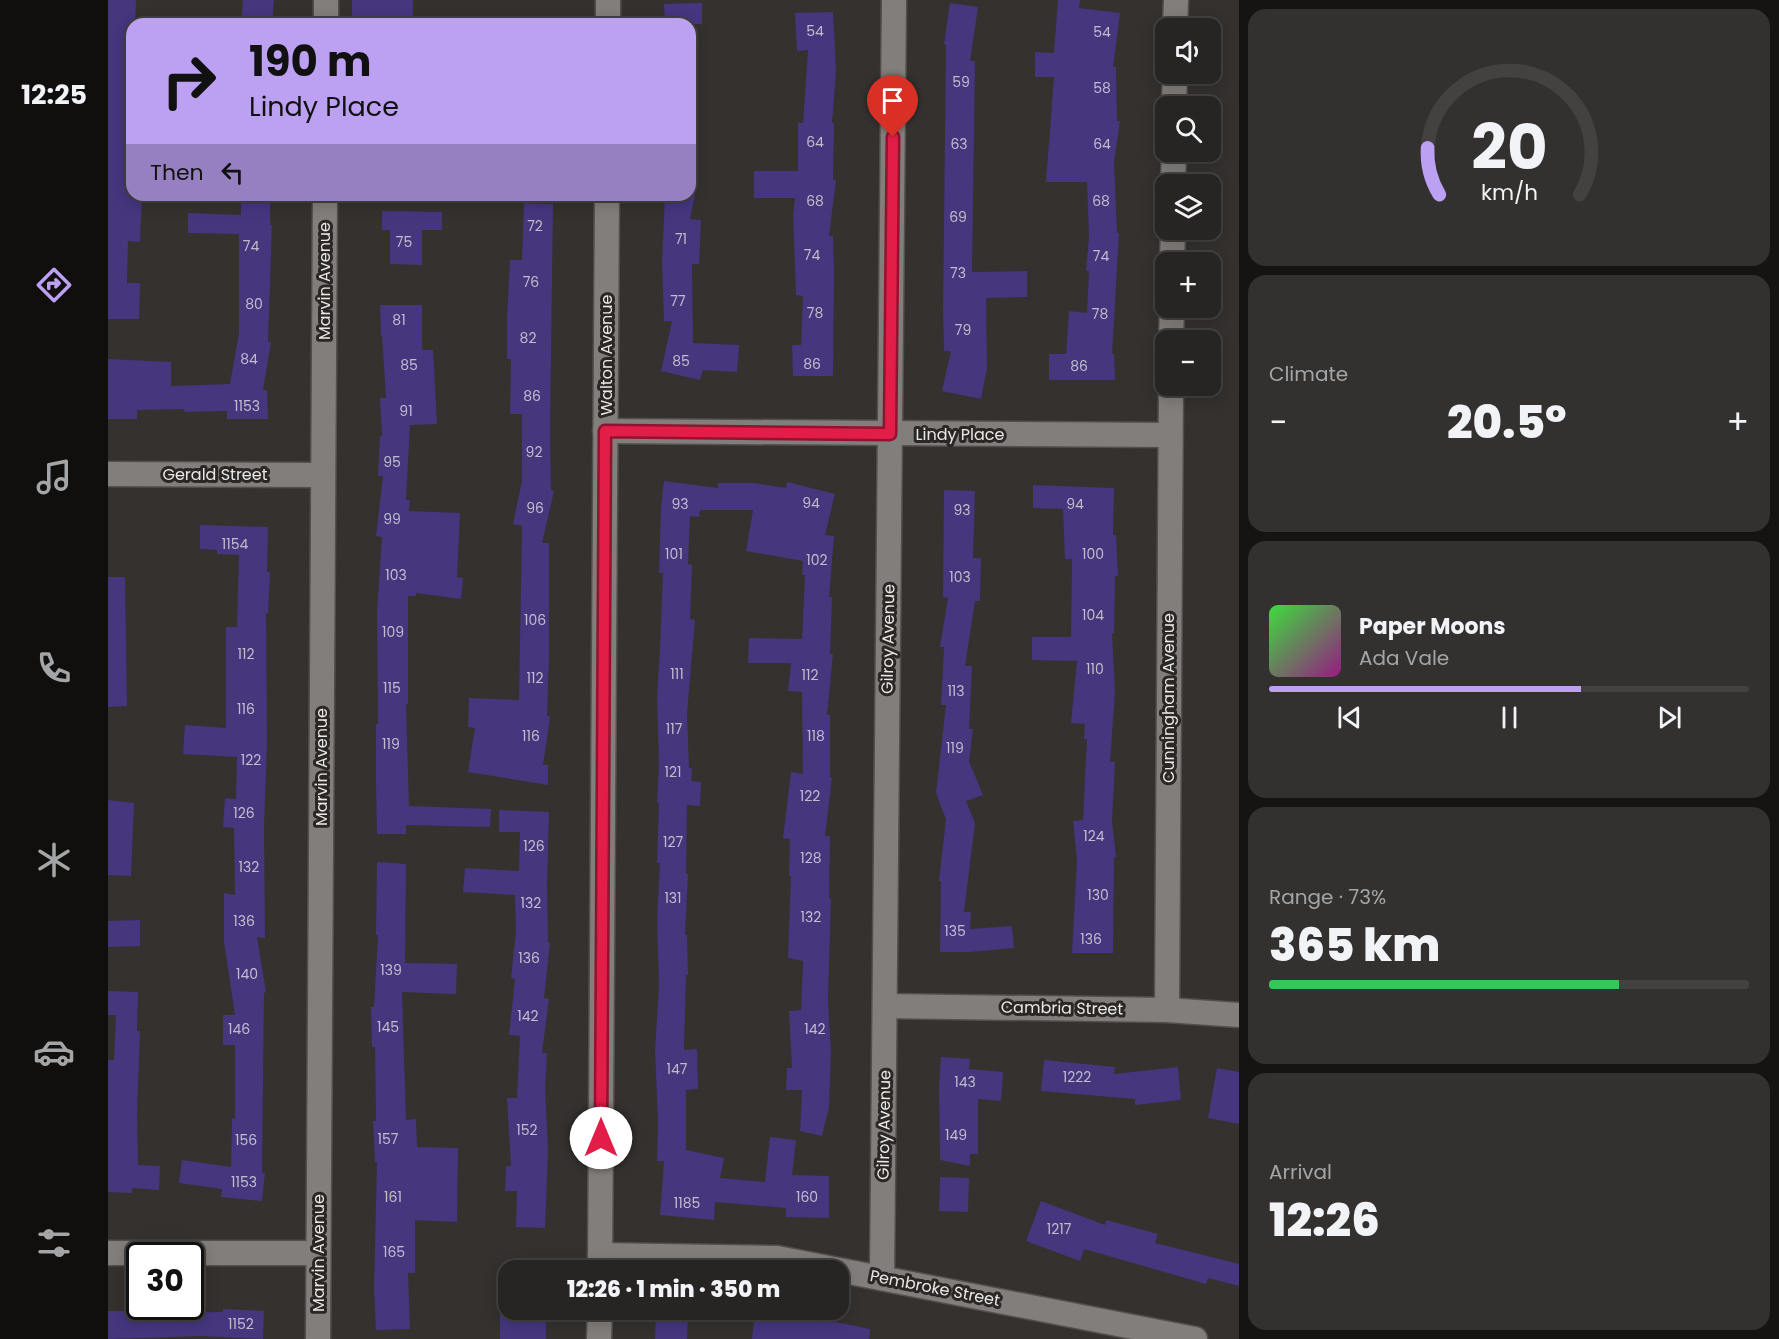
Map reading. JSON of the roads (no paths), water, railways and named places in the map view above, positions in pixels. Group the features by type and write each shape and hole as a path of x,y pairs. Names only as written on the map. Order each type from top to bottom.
{"street":[{"path":"326,0 326,18"},
{"path":"608,0 608,18"},
{"name":"Gilroy Avenue","path":"882,1278 894,0"},
{"path":"1175,18 1176,0"},
{"name":"Marvin Avenue","path":"318,1339 325,201"},
{"name":"Walton Avenue","path":"600,1260 607,201"},
{"name":"Cunningham Avenue","path":"1167,1010 1171,396"},
{"name":"Lindy Place","path":"605,431 1170,435"},
{"name":"Gerald Street","path":"108,474 323,475"},
{"name":"Cambria Street","path":"885,1006 1167,1010 1239,1015"},
{"path":"108,1252 318,1253"},
{"name":"Pembroke Street","path":"706,1260 777,1258 788,1260"},
{"name":"Pembroke Street","path":"849,1272 1195,1339"},
{"path":"599,1339 600,1320"}]}
